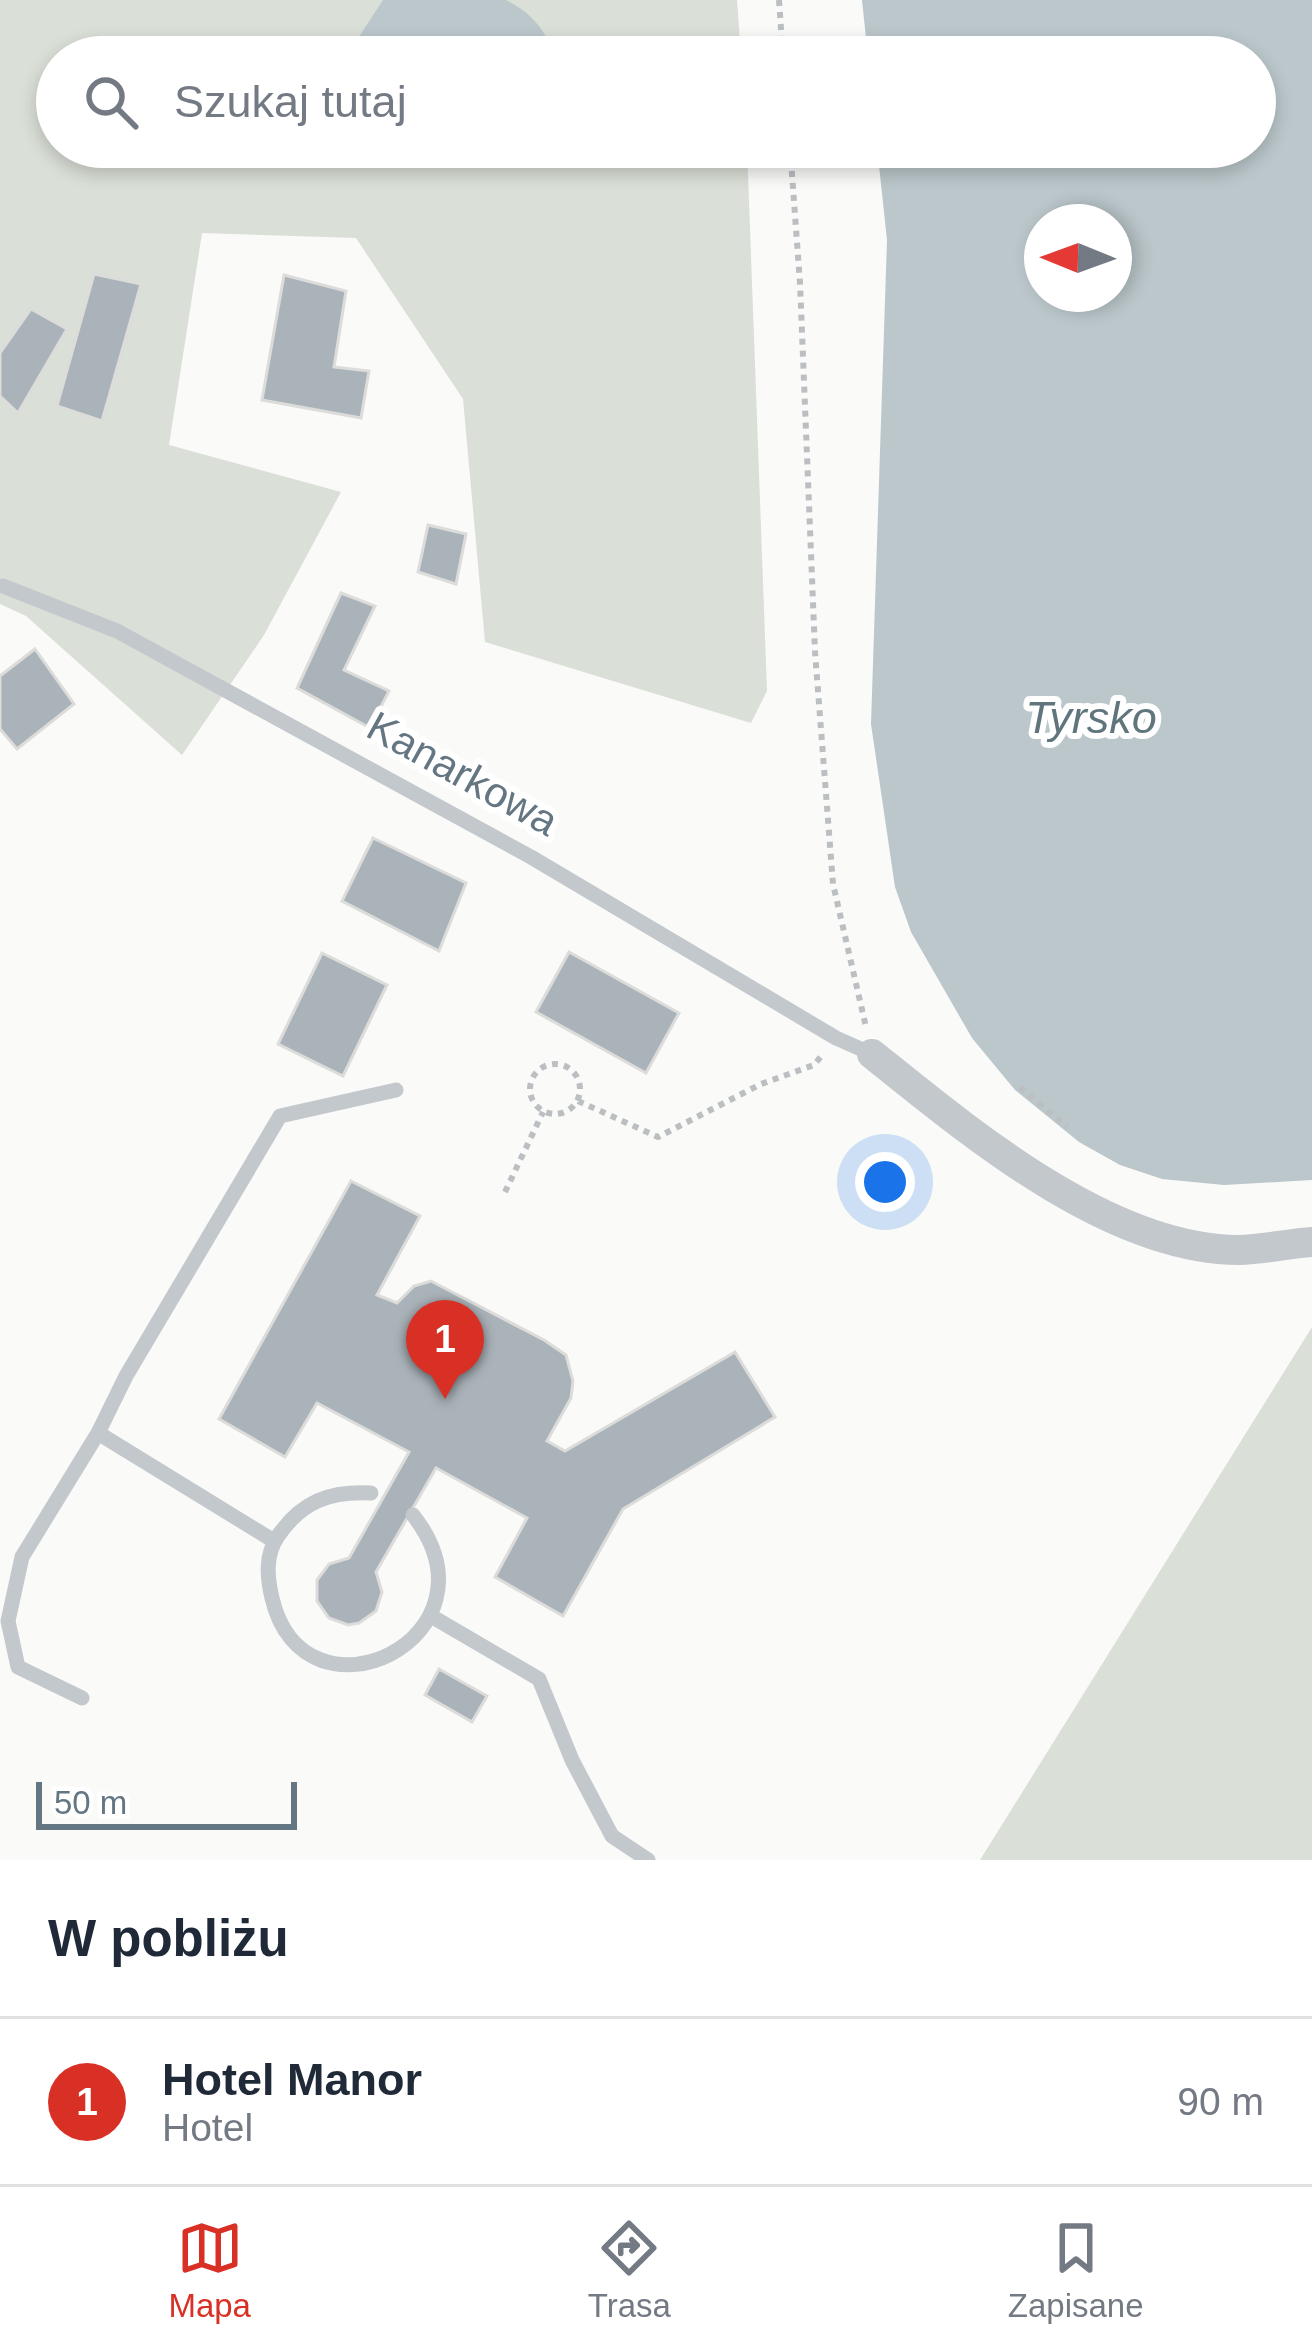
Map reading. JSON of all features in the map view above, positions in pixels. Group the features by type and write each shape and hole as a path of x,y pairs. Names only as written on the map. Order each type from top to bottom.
{"street":[{"name":"Kanarkowa","path":"872,1054 987,1146 1105,1216 1183,1241 1236,1250 1312,1242"}],"lane":[{"name":"Kanarkowa","path":"3,586 117,632 532,857 836,1039 872,1054"},
{"path":"82,1698 19,1666 8,1621 22,1557 280,1116 396,1090"},
{"path":"98,1433 274,1540"},
{"path":"371,1493 344,1491 321,1497 300,1509 274,1540 266,1574 278,1622 298,1646 327,1662 358,1666 382,1661 415,1640 431,1616 440,1573 427,1532 413,1515"},
{"path":"431,1616 539,1679 572,1760 612,1836 648,1860"}],"path":[{"path":"778,0 781,36"},
{"path":"791,168 815,652 833,884 872,1054"},
{"path":"554,1064 573,1072 579,1080 578,1101 562,1114 543,1112 533,1103 532,1077 554,1064"},
{"path":"578,1101 658,1137 761,1084 814,1064"},
{"path":"1021,1088 1067,1127"},
{"path":"505,1192 543,1112"}],"shaded area":[{"path":"0,0 737,0 740,36 36,36 36,168 748,168 767,691 751,723 485,642 463,399 356,238 202,233 169,445 341,492 264,635 182,755 26,616 0,604"},
{"path":"1312,1327 1312,1860 980,1860"}],"water":[{"path":"383,0 506,0 537,23 545,36 359,36"},
{"name":"Tyrsko","path":"862,0 1312,0 1312,1180 1224,1185 1162,1179 1120,1165 1079,1142 1015,1090 972,1038 911,932 895,887 871,724 887,240 879,168 1276,168 1276,36 866,36"}],"building":[{"path":"94,274 141,284 102,421 57,406"},
{"path":"284,275 346,291 334,367 369,371 361,418 262,400"},
{"path":"31,309 67,329 18,413 0,396 0,353"},
{"path":"428,525 466,534 456,584 418,572"},
{"path":"341,593 375,606 344,670 389,691 370,728 297,688"},
{"path":"35,649 74,704 17,749 0,729 0,676"},
{"path":"373,838 466,883 439,951 342,901"},
{"path":"569,952 679,1013 646,1073 536,1012"},
{"path":"322,953 387,985 343,1076 278,1044"},
{"path":"351,1181 420,1216 377,1295 397,1303 414,1286 431,1281 566,1355 573,1381 571,1398 547,1441 565,1451 735,1352 775,1417 623,1509 563,1616 495,1577 527,1518 436,1468 376,1572 382,1592 376,1611 348,1625 329,1618 317,1601 317,1580 329,1564 349,1558 409,1452 317,1403 285,1457 219,1419"},
{"path":"439,1669 487,1696 472,1722 425,1695"}],"place":[{"name":"Hotel Manor","path":"445,1399"}]}
